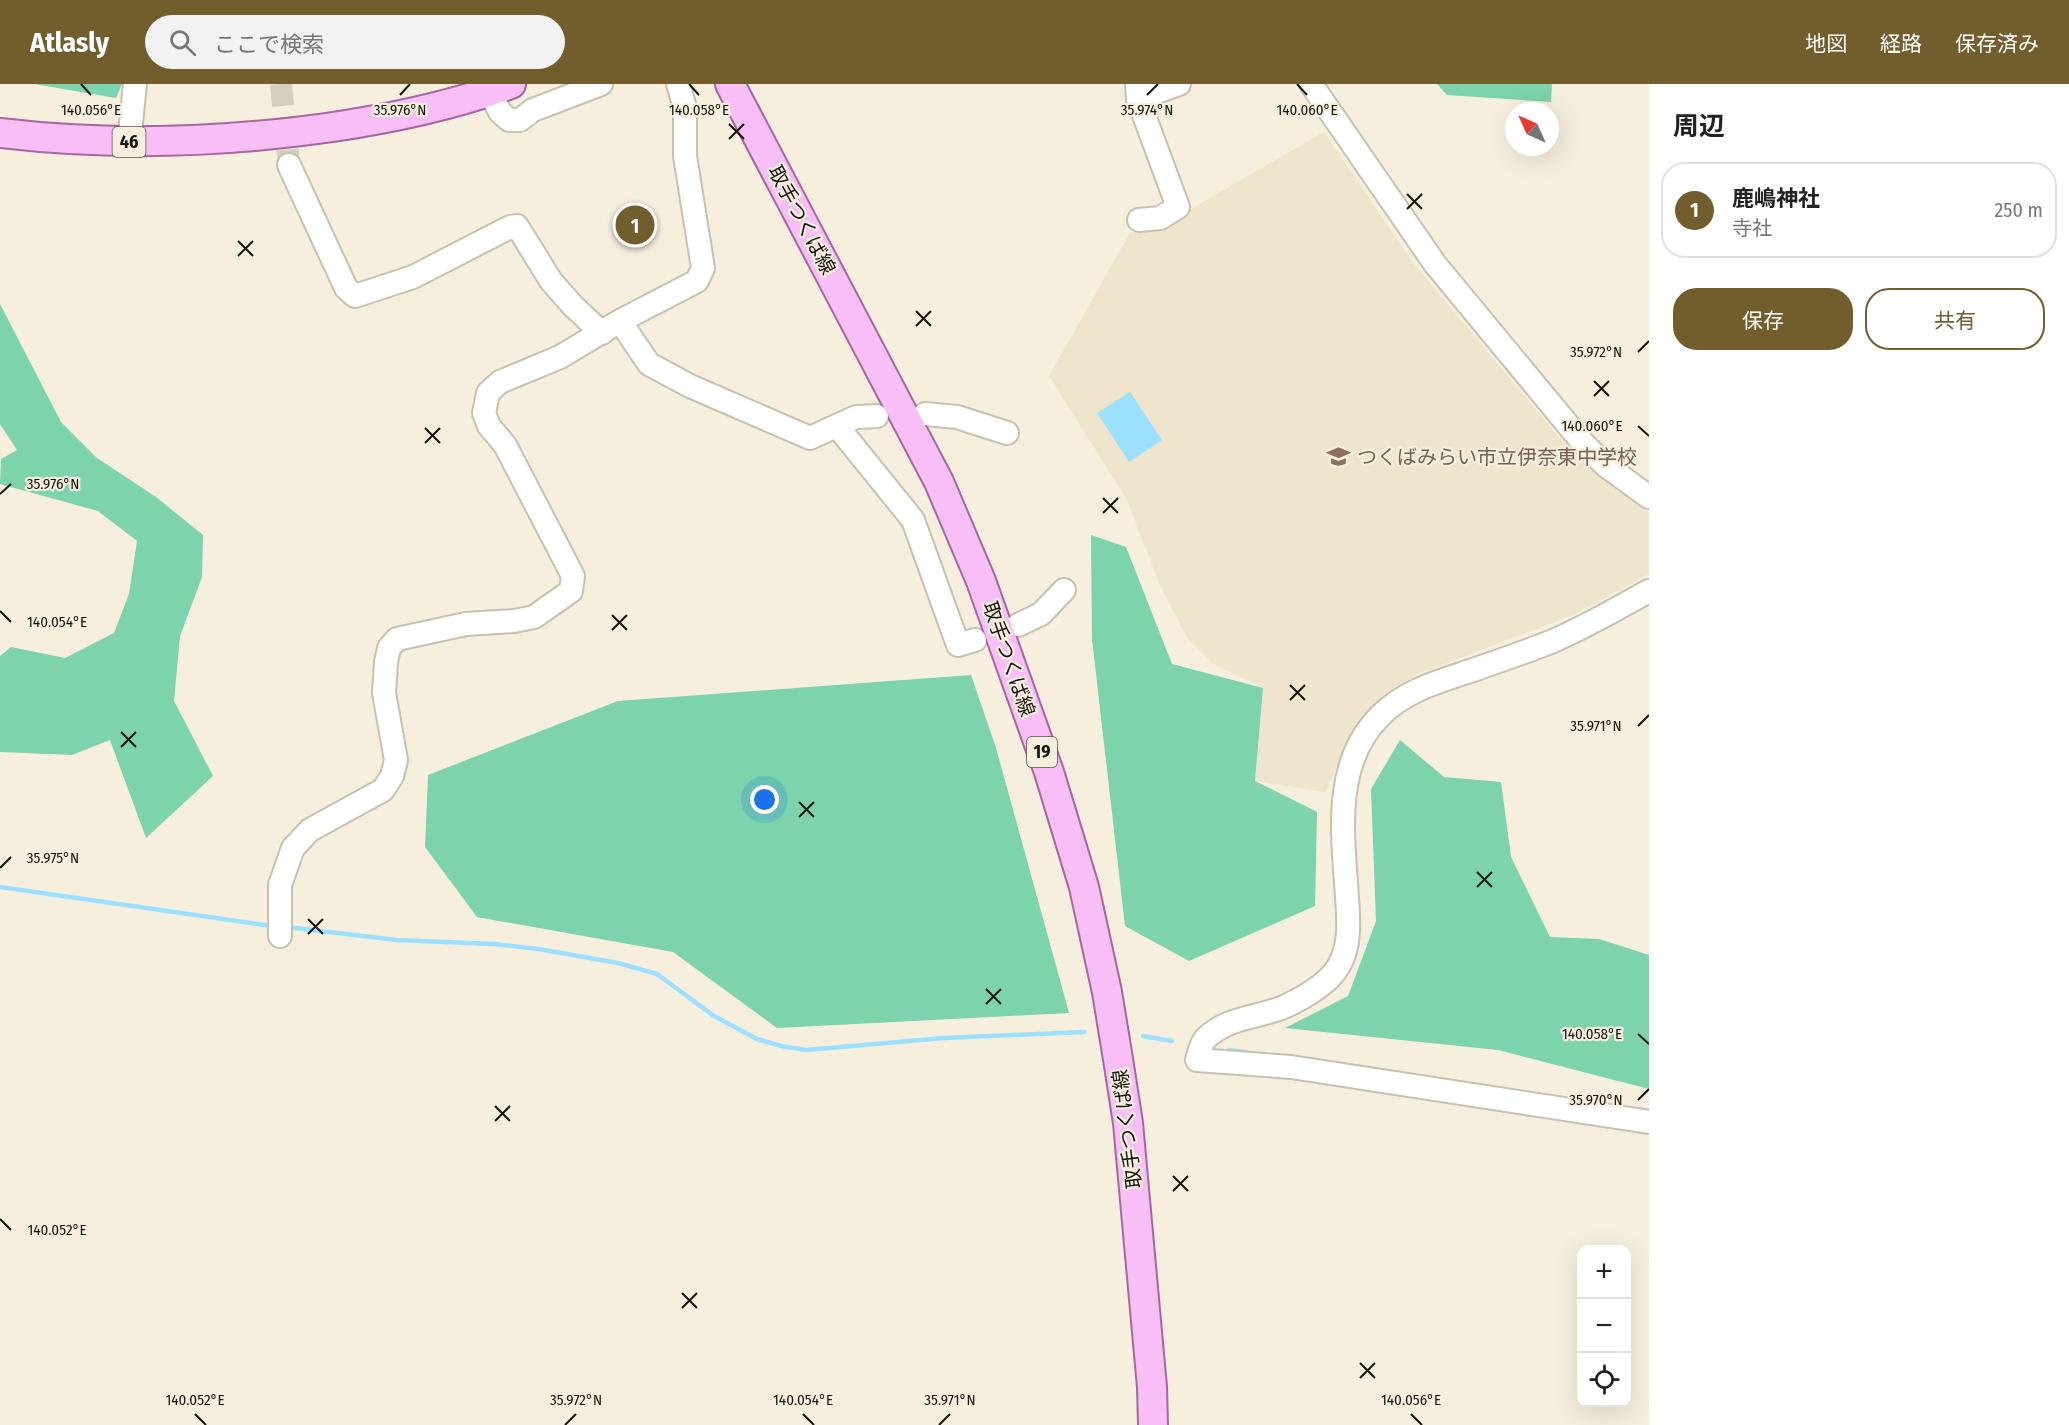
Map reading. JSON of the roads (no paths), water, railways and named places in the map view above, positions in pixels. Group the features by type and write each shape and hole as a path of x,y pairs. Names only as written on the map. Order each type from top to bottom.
{"main road":[{"name":"46","path":"258,135 345,119 431,94 456,84"},
{"name":"取手つくば線","path":"730,84 939,482 981,581 1049,772 1084,887 1107,992 1118,1059 1128,1123 1151,1375 1153,1425"},
{"name":"46","path":"0,133 80,141 196,141 366,122 409,114 496,86"}],"street":[{"path":"129,142 135,84"},
{"path":"496,86 500,112 509,120 520,120 533,110 601,84"},
{"path":"280,936 280,885 293,848 310,830 383,790 392,776 396,760 384,693 389,648 397,639 465,624 514,621 534,617 571,591 573,576 505,445 489,426 484,413 488,393 500,382 560,357 697,281 704,268 685,156 685,108 678,84"},
{"path":"1138,220 1160,218 1178,207 1138,91 1179,84"},
{"path":"1311,84 1434,264 1456,291 1583,443 1605,465 1649,497"},
{"path":"290,165 346,288 355,296 413,276 510,227 517,226 551,281 573,306 611,327 649,364 690,386 810,438 856,417 877,416"},
{"path":"925,414 957,417 1007,433"},
{"path":"837,426 913,520 958,645 975,640"},
{"path":"1018,625 1041,614 1064,590"},
{"path":"1649,591 1554,641 1429,683 1403,697 1379,716 1361,741 1344,792 1342,819 1349,918 1344,957 1332,974 1312,992 1283,1007 1244,1017 1220,1028 1203,1041 1197,1060 1291,1067 1649,1122"}],"water":[{"path":"1130,392 1162,440 1129,462 1097,413"}],"waterway":[{"path":"0,887 271,926"},
{"path":"287,927 396,940 494,944 618,963 657,974 714,1016 757,1039 806,1050 944,1038 1084,1032"},
{"path":"1143,1036 1172,1041"},
{"path":"1229,1050 1250,1053"}],"tunnel":[{"path":"281,84 289,165"}],"place":[{"name":"鹿嶋神社","path":"635,225"},
{"name":"つくばみらい市立伊奈東中学校","path":"1339,457"}]}
